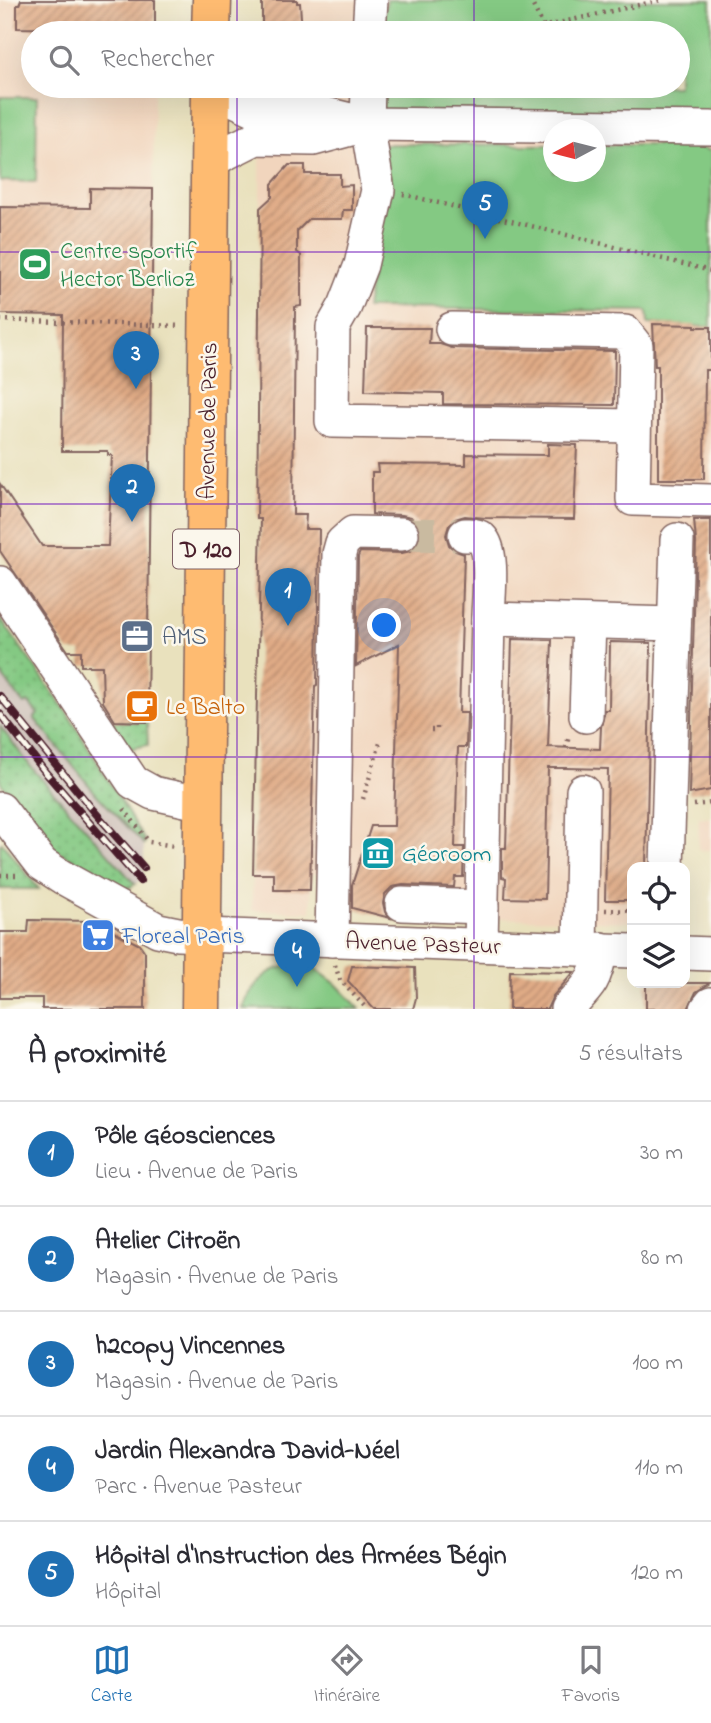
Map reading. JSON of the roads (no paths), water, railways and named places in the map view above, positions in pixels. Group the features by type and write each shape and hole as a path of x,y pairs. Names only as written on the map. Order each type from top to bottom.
{"main road":[{"path":"211,21 212,0"},
{"name":"Avenue de Paris","path":"201,1009 208,937 204,804 211,98"}],"street":[{"path":"370,21 371,0"},
{"path":"231,98 256,110 313,111 367,124 711,128"},
{"path":"368,98 367,124 378,190 361,265 334,327 332,421 634,426"},
{"path":"210,161 256,138 313,139 367,124"},
{"path":"452,329 625,332 636,346 633,499 711,501"},
{"path":"332,940 339,554 342,543 353,533 402,534"},
{"path":"465,535 481,538 488,552 481,944"},
{"path":"667,862 677,540"},
{"path":"0,583 133,782 153,793 204,804"},
{"path":"488,619 674,624"},
{"path":"586,716 589,622"},
{"path":"567,1009 590,984 605,949 583,791"},
{"name":"Avenue Pasteur","path":"0,809 42,864 158,930 208,937 605,949"},
{"path":"402,904 482,907"},
{"path":"690,953 711,954"},
{"path":"707,1009 711,1004"}],"tunnel":[{"path":"402,534 465,535"}],"railway":[{"path":"0,696 144,868"},
{"path":"0,714 46,773 140,881"}],"place":[{"name":"Hôpital d'Instruction des Armées Bégin","path":"485,239"},
{"name":"Centre sportif Hector Berlioz","path":"35,264"},
{"name":"h2copy Vincennes","path":"136,389"},
{"name":"Atelier Citroën","path":"132,522"},
{"name":"Pôle Géosciences","path":"288,626"},
{"name":"AMS","path":"137,636"},
{"name":"Le Balto","path":"142,706"},
{"name":"Géoroom","path":"378,853"},
{"name":"Floreal Paris","path":"98,935"},
{"name":"Jardin Alexandra David-Néel","path":"297,987"}]}
